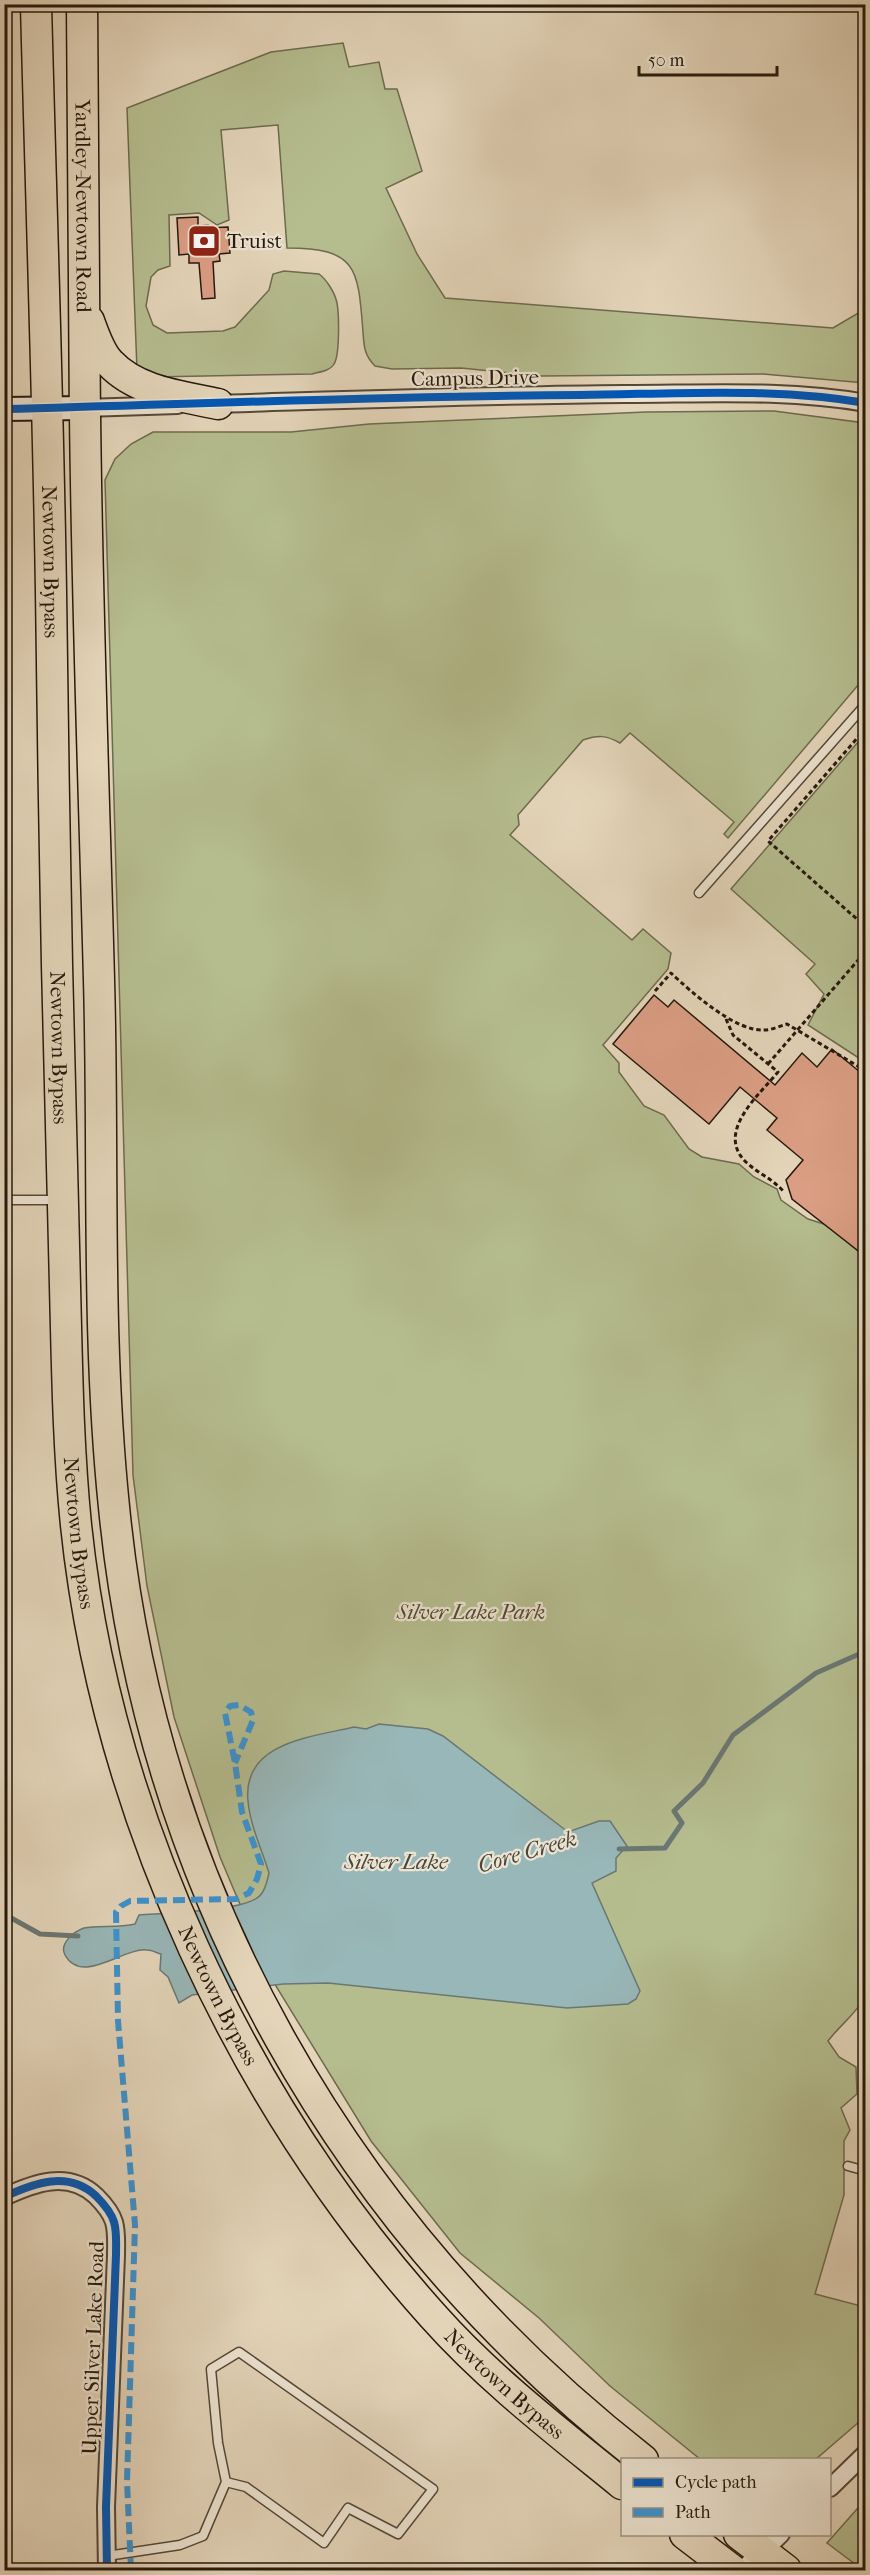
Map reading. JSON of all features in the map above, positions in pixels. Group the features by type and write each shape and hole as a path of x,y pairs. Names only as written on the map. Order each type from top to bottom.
{"highway":[{"name":"Yardley-Newtown Road","path":"36,4 46,408"},
{"name":"Yardley-Newtown Road","path":"82,4 85,408"},
{"path":"85,313 94,338 109,363 125,375 153,389 219,404"},
{"name":"Newtown Bypass","path":"46,408 70,1439 81,1562 112,1719 159,1866 208,1977 266,2086 352,2219 436,2320 518,2399 621,2483"},
{"name":"Newtown Bypass","path":"85,408 99,992 102,1305 106,1402 114,1508 134,1643 152,1724 185,1831 200,1869 267,2018 326,2117 397,2217 453,2284 544,2374 641,2458"},
{"path":"686,2536 732,2571"},
{"path":"740,2536 786,2571"}],"street":[{"name":"Campus Drive","path":"85,408 447,396 706,393 779,394 866,403"},
{"path":"4,409 85,408"},
{"name":"Upper Silver Lake Road","path":"4,2197 31,2185 54,2180 68,2181 87,2188 103,2202 115,2226 116,2255 106,2507 107,2563"},
{"path":"831,2487 866,2453"}],"lane":[{"path":"699,893 866,704"},
{"path":"4,1200 63,1200"},
{"path":"848,2166 866,2171"},
{"path":"107,2563 180,2545 203,2536 226,2482 218,2443 211,2369 239,2352 433,2489 398,2534 348,2508 324,2543 246,2487 226,2482"}],"path":[{"path":"866,728 768,841 866,927"},
{"path":"768,1064 866,951"},
{"path":"655,991 671,973 692,993 739,1026 762,1031 787,1024 866,1071"},
{"path":"726,1017 733,1035 778,1072 739,1120 735,1141 744,1161 772,1179 784,1191"}],"green space":[{"path":"343,43 349,67 379,62 385,89 397,89 422,171 386,188 417,254 445,298 833,328 865,309 865,383 763,374 541,376 461,368 392,369 375,366 365,350 359,292 350,266 341,258 328,252 287,248 278,125 221,130 229,220 217,225 199,213 169,215 170,266 158,270 151,277 146,306 153,325 167,333 223,331 235,327 269,290 273,274 284,271 319,274 330,287 337,303 339,325 334,364 327,370 312,374 152,377 137,370 127,108 271,52"},
{"name":"Silver Lake Park","path":"774,411 865,423 865,677 728,838 724,834 734,822 630,733 620,743 602,737 583,740 518,815 519,825 510,835 632,940 643,929 671,953 668,969 603,1045 619,1063 619,1072 644,1106 664,1115 689,1149 702,1157 739,1164 754,1177 777,1189 781,1200 808,1219 827,1225 865,1257 865,1997 828,2041 839,2057 856,2067 857,2094 841,2108 850,2130 844,2141 844,2195 815,2294 865,2307 866,2416 817,2458 699,2458 610,2386 539,2318 460,2253 371,2141 271,1978 220,1857 174,1717 147,1586 133,1475 105,480 115,459 131,444 153,432 291,432 369,424 646,412"},
{"path":"865,734 865,1062 808,1025 824,994 806,974 815,964 731,889"},
{"path":"865,2500 866,2570 863,2570 827,2543"}],"water":[{"name":"Silver Lake","path":"379,1724 428,1729 443,1736 568,1832 599,1821 610,1821 627,1846 616,1858 616,1871 592,1883 640,1991 636,1999 628,2004 567,2008 328,1983 283,1984 192,1995 179,2003 168,1977 160,1970 161,1954 149,1950 138,1951 104,1963 82,1967 72,1964 65,1955 65,1943 76,1932 84,1928 135,1924 139,1915 219,1909 248,1902 260,1896 269,1873 249,1810 249,1781 256,1766 268,1754 300,1739 354,1727 366,1729"}],"building":[{"name":"Truist","path":"198,217 198,226 228,227 230,253 219,254 220,261 213,262 215,298 202,299 199,263 189,263 189,254 179,255 177,218"},
{"path":"654,995 668,1007 674,1000 775,1085 802,1053 817,1067 832,1049 866,1077 866,1257 792,1199 786,1180 803,1160 767,1130 777,1118 740,1087 709,1124 613,1044"}],"waterway":[{"name":"Core Creek","path":"619,1849 665,1848 682,1823 674,1811 703,1783 733,1735 816,1673 866,1651"},
{"name":"Core Creek","path":"4,1914 40,1934 78,1936"}],"marked path":[{"path":"131,2570 127,2481 135,2225 118,2021 116,1912 130,1901 236,1899 249,1893 257,1879 261,1864 242,1812 225,1713 230,1706 239,1705 251,1712 253,1720 235,1763"}],"cycle path":[{"path":"4,409 687,393 795,395 866,403"},
{"path":"4,2197 39,2184 62,2181 74,2183 96,2196 109,2211 114,2222 116,2255 106,2507 107,2570"}],"place":[{"name":"Truist","path":"204,241"}]}
